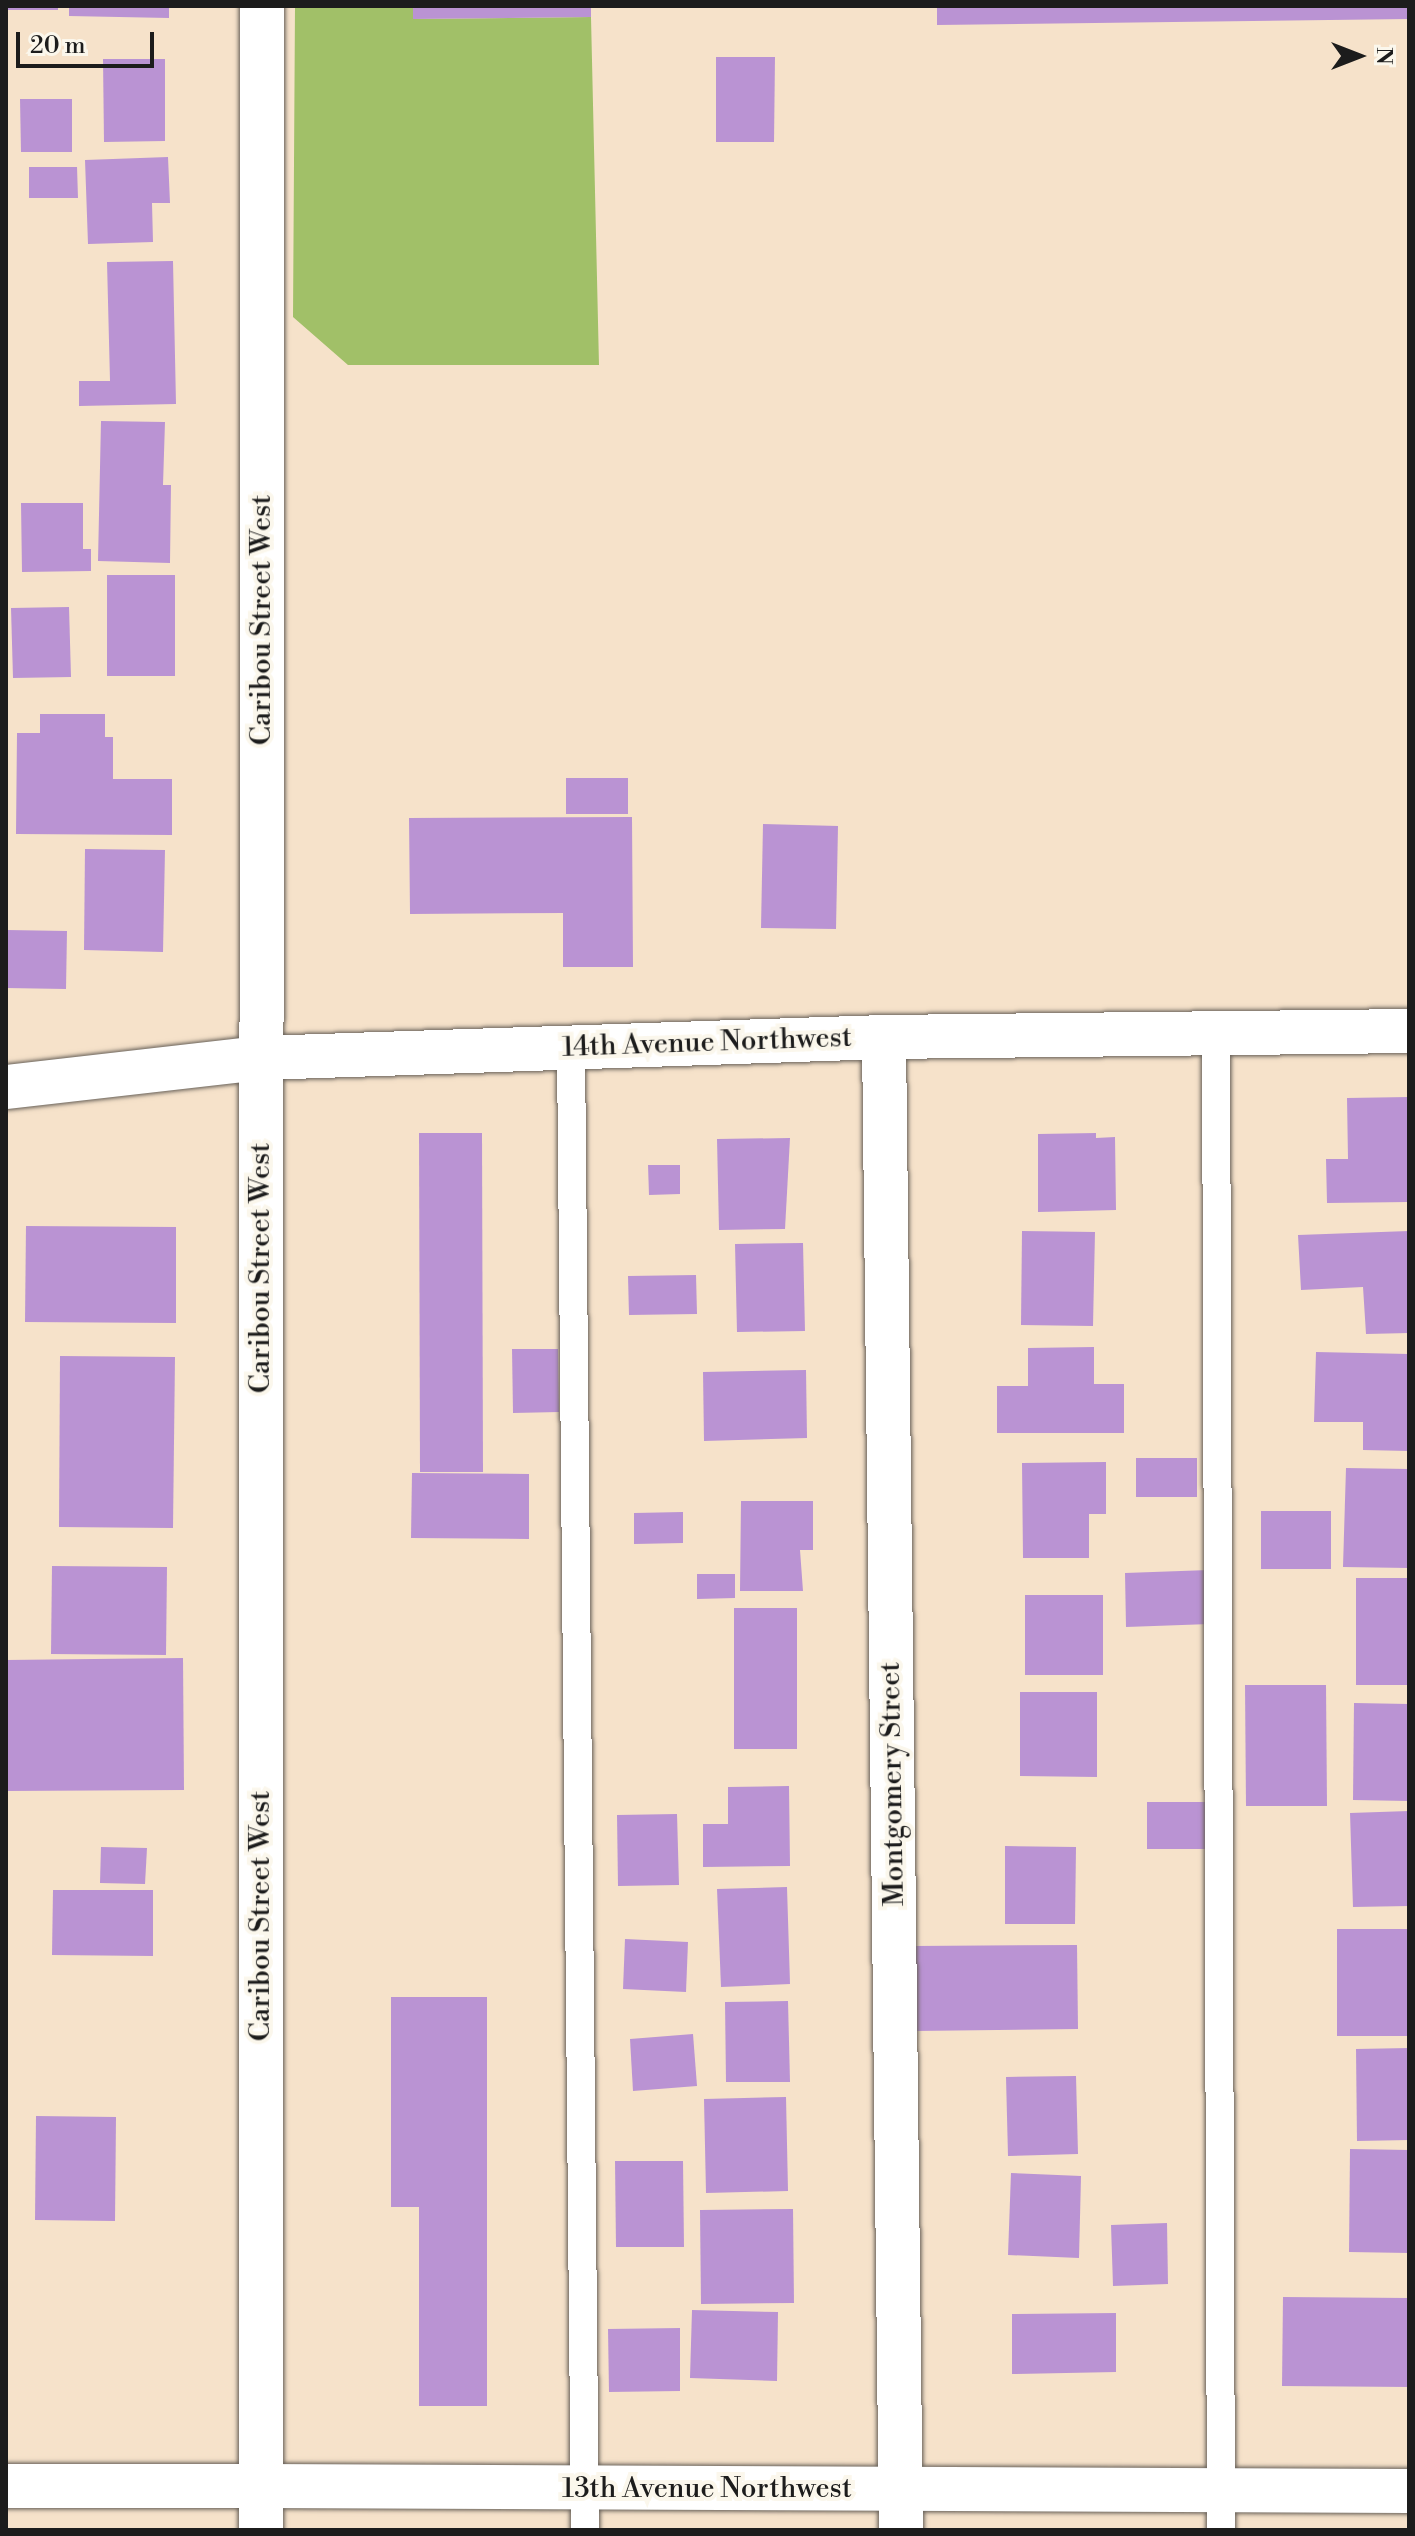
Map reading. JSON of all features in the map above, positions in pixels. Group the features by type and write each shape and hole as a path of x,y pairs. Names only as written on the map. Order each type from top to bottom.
{"street":[{"name":"Caribou Street West","path":"261,2530 262,6"},
{"name":"14th Avenue Northwest","path":"6,1087 261,1058 884,1037 1409,1031"},
{"name":"Montgomery Street","path":"884,1037 901,2510"},
{"name":"13th Avenue Northwest","path":"6,2486 261,2486 585,2509 1221,2510 1409,2491"}],"lane":[{"path":"1216,1032 1221,2510"},
{"path":"571,1048 585,2509"}],"green space":[{"path":"295,6 413,6 413,19 591,17 599,365 348,365 293,317"}],"building":[{"path":"6,6 58,6 58,10 6,10"},
{"path":"69,6 169,6 169,18 69,16"},
{"path":"413,6 591,6 591,17 413,19"},
{"path":"937,6 1409,6 1409,19 937,25"},
{"path":"716,57 775,57 774,142 716,142"},
{"path":"103,59 165,59 165,141 104,142"},
{"path":"20,99 72,99 72,152 21,152"},
{"path":"168,157 170,203 152,203 153,242 88,244 85,160"},
{"path":"29,167 77,167 78,198 29,198"},
{"path":"173,261 176,404 79,406 79,381 110,381 107,262"},
{"path":"101,421 165,422 163,485 171,485 170,563 98,561"},
{"path":"21,503 83,503 83,549 91,549 91,571 22,572"},
{"path":"107,575 175,575 175,676 107,676"},
{"path":"69,607 71,677 13,678 11,608"},
{"path":"40,714 105,714 105,737 113,737 113,779 172,779 172,835 16,834 17,733 40,733"},
{"path":"566,778 628,778 628,814 566,814"},
{"path":"632,817 633,967 563,967 563,913 410,914 409,818"},
{"path":"763,824 838,826 836,929 761,928"},
{"path":"85,849 165,850 163,952 84,950"},
{"path":"7,930 67,931 66,989 6,988"},
{"path":"1409,1097 1409,1202 1327,1203 1326,1159 1348,1159 1347,1098"},
{"path":"419,1133 482,1133 483,1472 420,1472"},
{"path":"1096,1133 1096,1138 1115,1137 1116,1210 1038,1212 1038,1134"},
{"path":"790,1138 785,1229 719,1230 717,1139"},
{"path":"648,1165 680,1165 680,1194 649,1195"},
{"path":"26,1226 176,1227 176,1323 25,1322"},
{"path":"1022,1231 1095,1232 1093,1326 1021,1325"},
{"path":"1409,1231 1409,1333 1366,1334 1363,1287 1301,1290 1298,1235"},
{"path":"803,1243 805,1331 737,1332 735,1244"},
{"path":"696,1275 697,1314 629,1315 628,1276"},
{"path":"1094,1347 1094,1384 1124,1384 1124,1433 997,1433 997,1386 1028,1386 1028,1348"},
{"path":"512,1349 558,1349 559,1412 513,1413"},
{"path":"1316,1352 1409,1354 1409,1451 1363,1450 1363,1422 1314,1422"},
{"path":"60,1356 175,1357 173,1528 59,1527"},
{"path":"806,1370 807,1438 704,1441 703,1372"},
{"path":"1136,1458 1197,1458 1197,1497 1136,1497"},
{"path":"1106,1462 1106,1514 1089,1514 1089,1558 1023,1558 1022,1463"},
{"path":"1346,1468 1409,1469 1409,1568 1343,1567"},
{"path":"412,1473 529,1474 529,1539 411,1538"},
{"path":"741,1501 813,1501 813,1550 800,1550 803,1591 740,1591"},
{"path":"1261,1511 1331,1511 1331,1569 1261,1569"},
{"path":"683,1512 683,1543 634,1544 634,1513"},
{"path":"52,1566 167,1567 166,1655 51,1654"},
{"path":"1209,1570 1210,1624 1126,1627 1125,1573"},
{"path":"697,1574 735,1574 735,1598 697,1599"},
{"path":"1356,1578 1409,1578 1409,1685 1356,1685"},
{"path":"1025,1595 1103,1595 1103,1675 1025,1675"},
{"path":"734,1608 797,1608 797,1749 734,1749"},
{"path":"183,1658 184,1790 6,1791 6,1660"},
{"path":"1245,1685 1326,1685 1327,1806 1246,1806"},
{"path":"1020,1692 1097,1692 1097,1777 1020,1776"},
{"path":"1354,1703 1409,1704 1409,1801 1353,1800"},
{"path":"789,1786 790,1866 703,1867 703,1824 728,1824 728,1787"},
{"path":"1147,1802 1208,1802 1208,1849 1147,1849"},
{"path":"1409,1811 1409,1906 1353,1907 1350,1813"},
{"path":"677,1814 679,1885 618,1886 617,1815"},
{"path":"1005,1846 1076,1847 1075,1924 1005,1924"},
{"path":"101,1847 147,1848 145,1884 100,1883"},
{"path":"787,1887 790,1984 721,1987 717,1889"},
{"path":"53,1890 153,1890 153,1956 52,1955"},
{"path":"1337,1929 1409,1929 1409,2036 1337,2036"},
{"path":"625,1939 688,1942 686,1992 623,1989"},
{"path":"1077,1945 1078,2029 915,2031 914,1946"},
{"path":"391,1997 487,1997 487,2406 419,2406 419,2207 391,2207"},
{"path":"788,2001 790,2082 726,2082 725,2002"},
{"path":"693,2034 697,2086 633,2091 630,2039"},
{"path":"1409,2048 1409,2140 1357,2141 1356,2049"},
{"path":"1076,2076 1078,2154 1008,2156 1006,2077"},
{"path":"786,2097 788,2191 706,2193 704,2099"},
{"path":"36,2116 116,2117 115,2221 35,2220"},
{"path":"1350,2149 1409,2150 1409,2253 1349,2252"},
{"path":"615,2161 683,2161 684,2247 616,2247"},
{"path":"1011,2173 1081,2176 1079,2258 1008,2255"},
{"path":"793,2209 794,2303 701,2304 700,2210"},
{"path":"1167,2223 1168,2284 1113,2286 1111,2225"},
{"path":"1283,2297 1409,2298 1409,2387 1282,2386"},
{"path":"692,2310 778,2312 777,2381 690,2378"},
{"path":"1116,2313 1116,2372 1012,2374 1012,2314"},
{"path":"680,2328 680,2391 609,2392 608,2329"}]}
